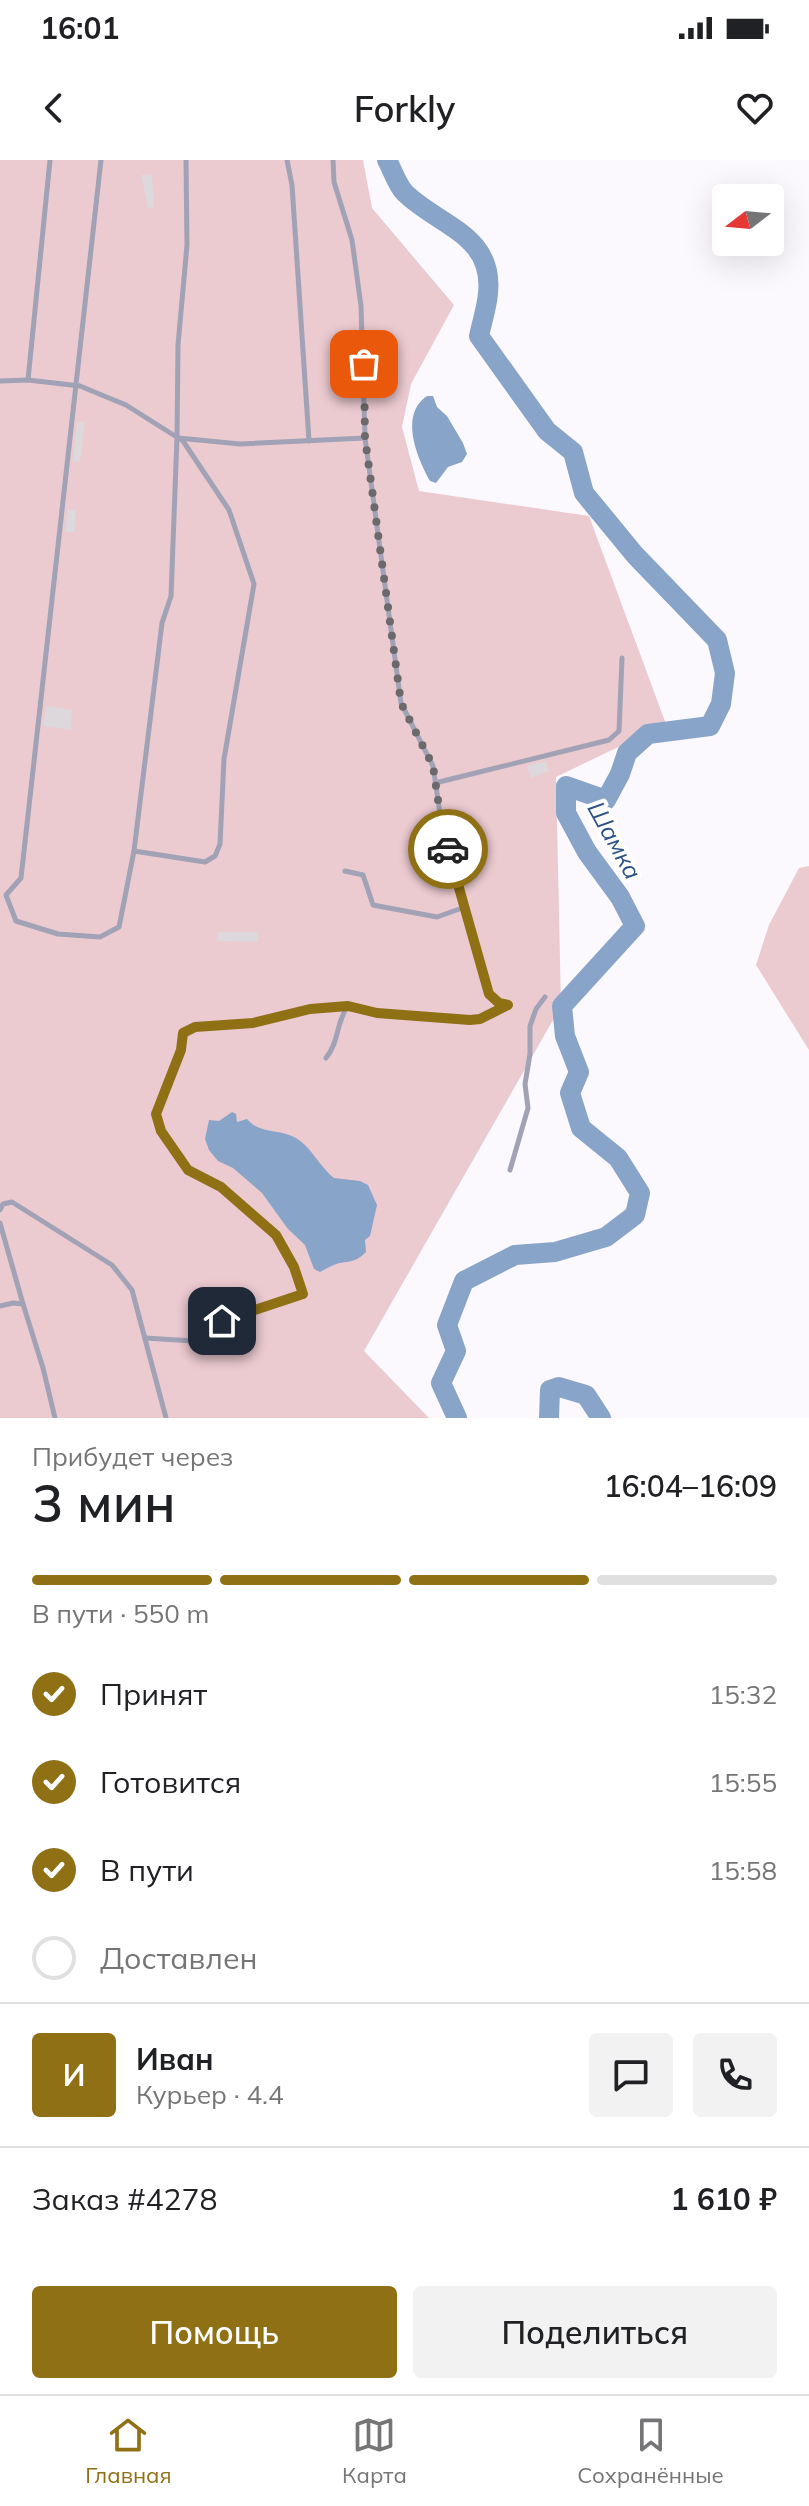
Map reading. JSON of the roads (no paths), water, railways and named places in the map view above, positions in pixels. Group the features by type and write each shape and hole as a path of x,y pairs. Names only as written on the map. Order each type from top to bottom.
{"lane":[{"path":"28,380 50,160"},
{"path":"101,160 21,878 3,893 16,921 58,934 100,937 119,927 134,851 162,623 171,596 178,345 187,245 186,160"},
{"path":"287,160 292,185 309,441"},
{"path":"145,1338 193,1341 222,1321 303,1294 294,1267 276,1235 221,1187 188,1170 161,1131 156,1114 181,1050 183,1033 195,1027 253,1023 310,1009 348,1006 377,1013 470,1020 480,1019 508,1005 499,1003 489,994 442,827 433,766 401,703 365,438 361,306 352,240 334,182 333,160"},
{"path":"0,381 28,380 75,386 126,405 183,441 229,510 254,584 224,759 220,844 215,856 205,862 134,851"},
{"path":"177,437 240,444 365,438"},
{"path":"435,783 609,740 619,731 622,658"},
{"path":"345,871 363,875 373,905 437,917 465,907"},
{"path":"510,1170 528,1108 525,1084 530,1054 530,1026 536,1009 545,997"},
{"path":"326,1058 334,1048 339,1020 348,1006"},
{"path":"1,1205 12,1202 112,1265 132,1290 166,1418"},
{"path":"0,1223 55,1418"},
{"path":"0,1306 23,1304"}],"water":[{"path":"427,396 433,396 437,407 447,416 467,454 462,462 448,467 436,483 430,481 425,471 413,437 414,414"},
{"path":"232,1112 236,1114 237,1122 247,1119 257,1127 300,1141 334,1178 368,1185 377,1205 370,1236 365,1240 366,1252 357,1259 335,1264 320,1272 314,1269 305,1245 288,1229 262,1193 233,1168 218,1161 209,1150 205,1139 209,1120 219,1121"}],"waterway":[{"name":"Шамка","path":"387,160 405,193 462,234 482,258 488,273 488,293 479,336 547,431 573,452 584,493 635,555 717,640 725,673 721,704 710,726 648,734 627,753 606,800 566,786 566,813 587,852 620,897 635,926 562,1006 565,1036 579,1072 570,1093 581,1128 618,1158 640,1193 635,1215 606,1237 555,1252 515,1255 464,1281 447,1325 456,1351 441,1383 457,1418"},
{"name":"Шамка","path":"549,1418 550,1390 559,1387 586,1395 601,1418"}]}
